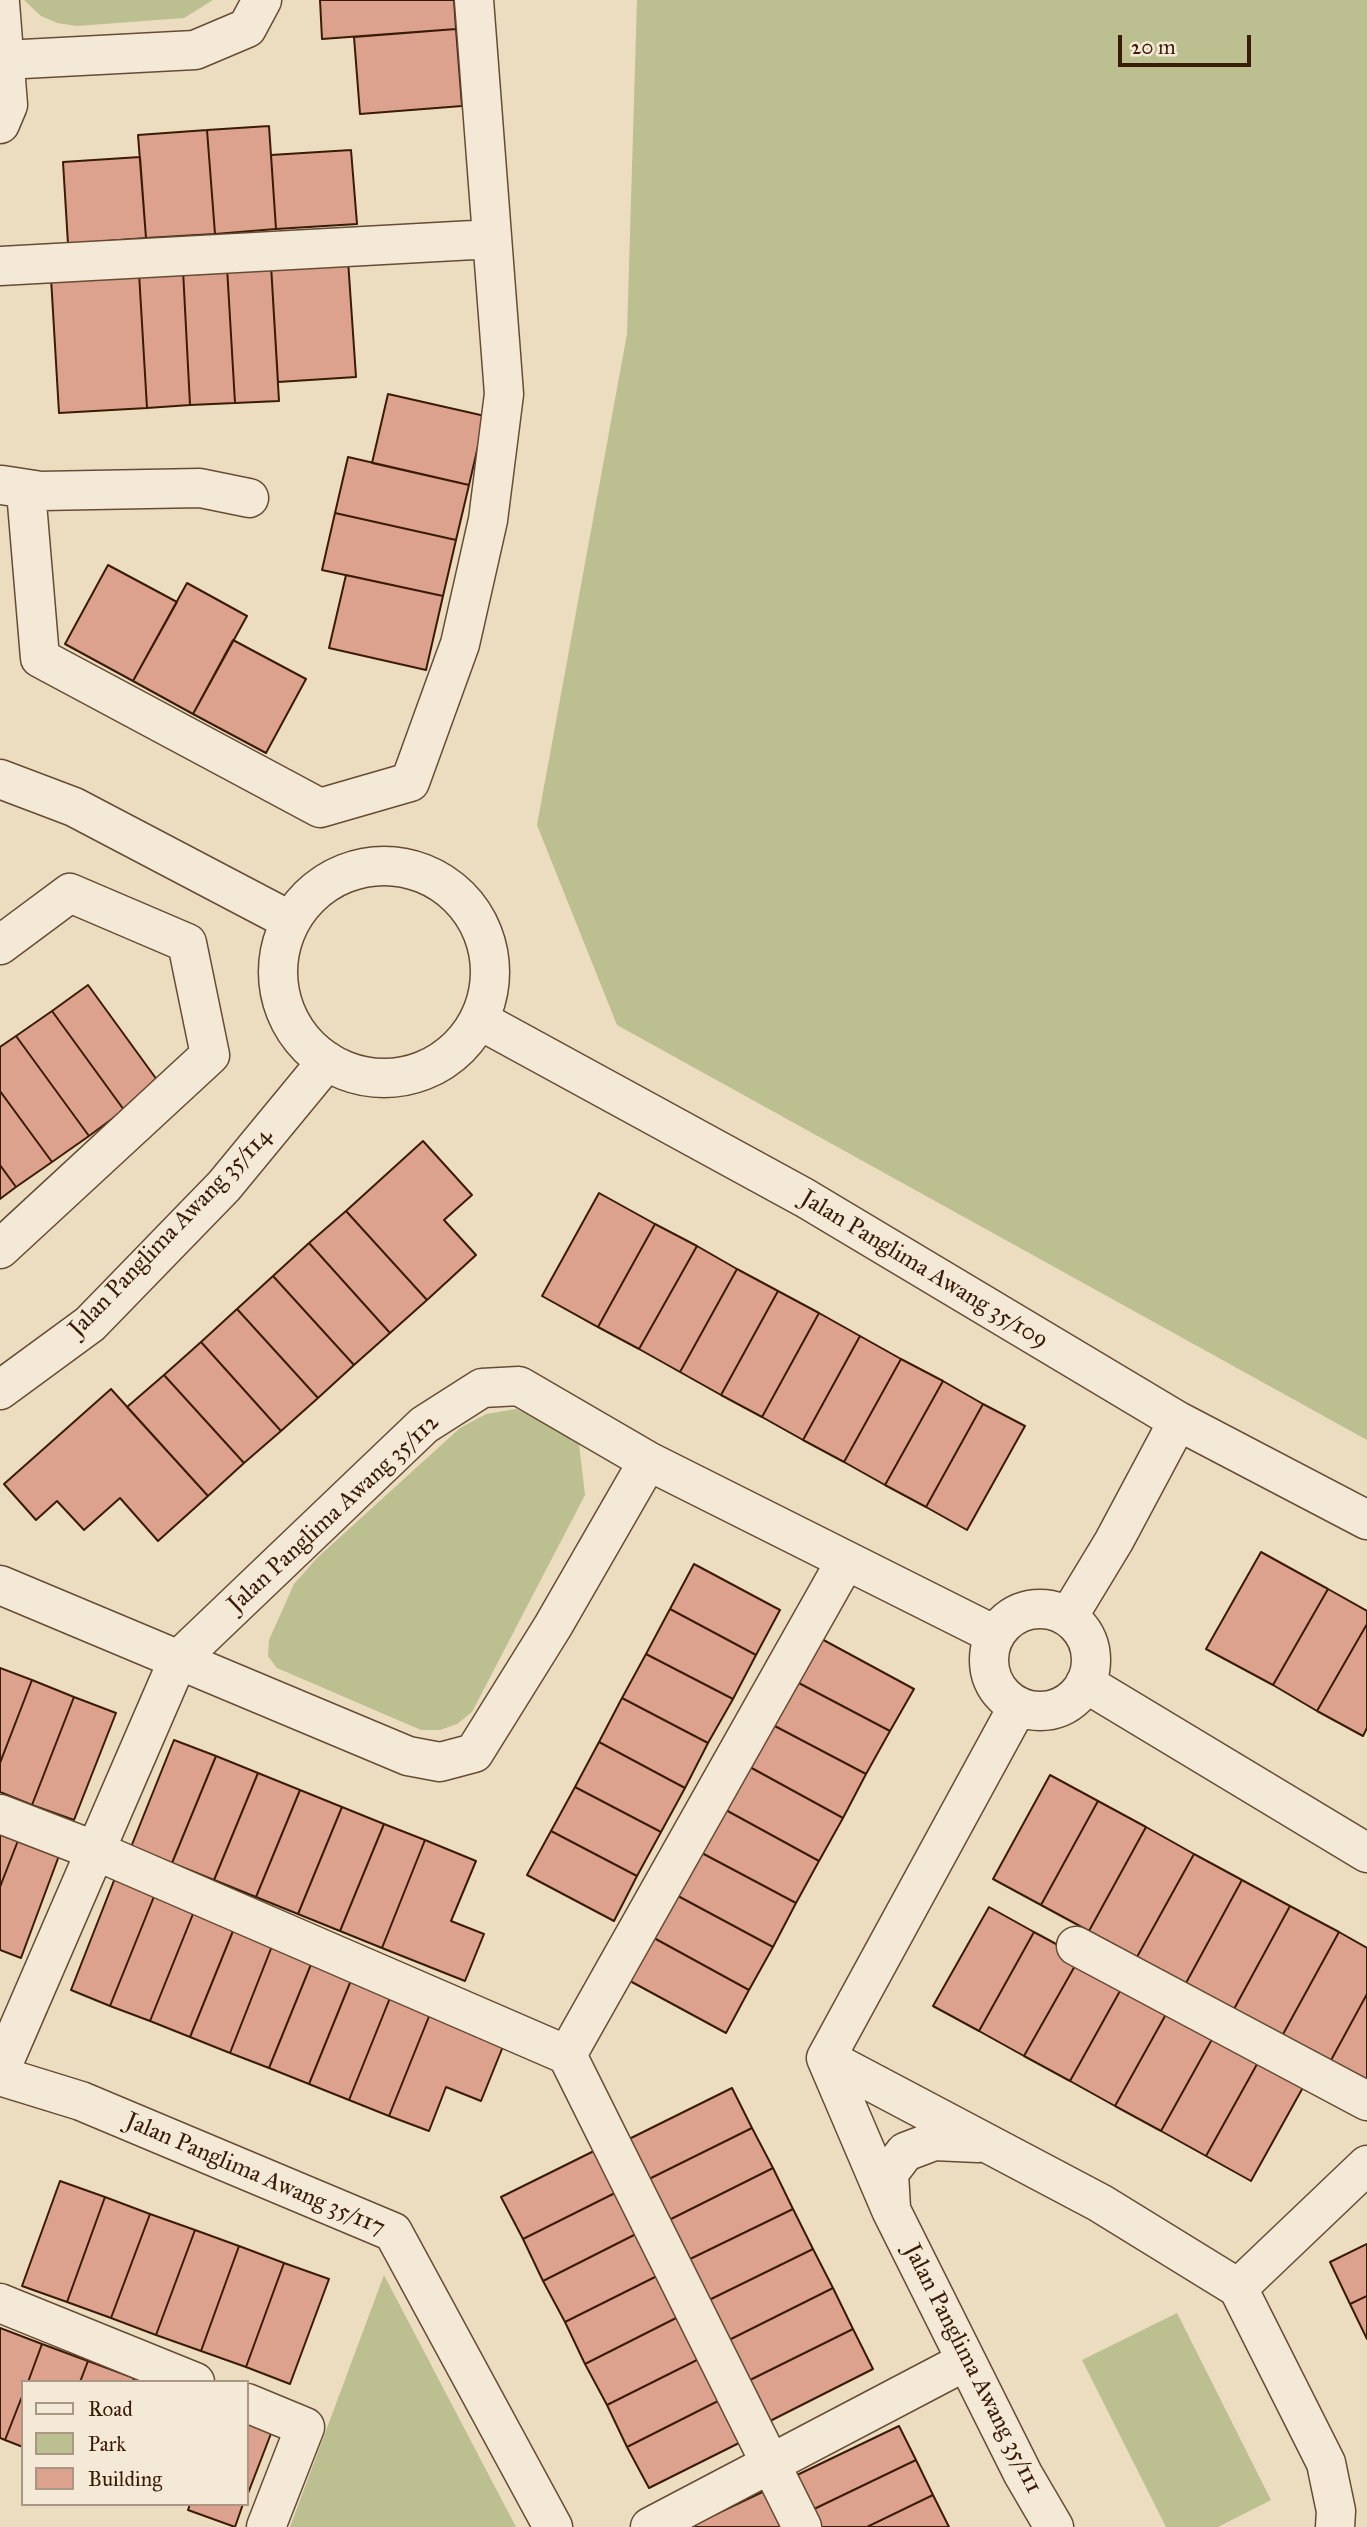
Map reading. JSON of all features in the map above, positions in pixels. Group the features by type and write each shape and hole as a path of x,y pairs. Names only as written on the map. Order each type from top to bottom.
{"street":[{"path":"3,67 195,50 247,28 262,0"},
{"path":"249,498 200,488 13,488 40,658 320,808 410,782 460,644 488,520 504,394 474,0"},
{"path":"0,4 8,106 0,124"},
{"path":"0,267 492,239"},
{"path":"0,779 74,807 289,920"},
{"path":"372,866 407,867 439,880 465,901 483,930 491,964 488,998 481,1021 450,1056 418,1073 382,1079 346,1072 314,1053 291,1026 278,991 278,955 289,920 310,894 339,874 372,866"},
{"path":"0,945 70,893 187,943 210,1055 0,1249"},
{"name":"Jalan Panglima Awang 35/109","path":"481,1021 805,1198 1178,1421 1367,1520"},
{"name":"Jalan Panglima Awang 35/114","path":"0,1390 90,1324 224,1186 327,1061"},
{"name":"Jalan Panglima Awang 35/112","path":"178,1660 424,1425 482,1388 519,1386 648,1461 995,1635"},
{"path":"1068,1617 1114,1541 1178,1421"},
{"path":"0,1586 408,1756 440,1762 474,1753 553,1626 648,1461"},
{"path":"567,2056 845,1562"},
{"path":"1036,1609 1053,1610 1068,1617 1079,1627 1091,1654 1090,1669 1077,1696 1064,1705 1049,1710 1018,1706 994,1683 989,1667 989,1651 995,1635 1006,1622 1036,1609"},
{"path":"0,2074 178,1660"},
{"path":"1085,1683 1367,1853"},
{"path":"1018,1706 826,2058 982,2143 1100,2203 1238,2288 1326,2463 1336,2511 1335,2527"},
{"path":"0,1814 96,1851 567,2056 802,2527"},
{"path":"1076,1946 1367,2101"},
{"name":"Jalan Panglima Awang 35/111","path":"826,2058 891,2210 966,2361 1054,2527"},
{"name":"Jalan Panglima Awang 35/117","path":"0,2074 81,2101 393,2232 553,2527"},
{"path":"891,2210 889,2173 905,2152 933,2141 982,2143"},
{"path":"1238,2288 1367,2165"},
{"path":"0,2303 190,2380"},
{"path":"650,2527 966,2361"},
{"path":"248,2403 305,2427 266,2527"}],"green space":[{"path":"24,0 213,0 184,18 77,26 57,23 41,16"},
{"path":"637,0 1367,0 1367,1440 617,1025 537,825 627,334"},
{"path":"516,1409 559,1427 579,1444 585,1495 472,1712 457,1724 440,1730 421,1730 277,1668 268,1656 269,1640 294,1584 317,1558 460,1428 486,1414"},
{"path":"384,2275 516,2527 290,2527"},
{"path":"1177,2313 1271,2500 1218,2527 1166,2527 1082,2360"}],"building":[{"path":"320,0 454,0 456,29 322,39"},
{"path":"456,29 462,106 360,114 354,37"},
{"path":"269,126 276,229 215,234 207,130"},
{"path":"207,130 215,234 146,238 138,135"},
{"path":"351,150 357,224 276,229 271,155"},
{"path":"140,157 146,238 68,244 63,162"},
{"path":"348,260 356,377 278,382 271,265"},
{"path":"271,265 279,401 235,403 227,267"},
{"path":"227,267 235,403 190,405 183,270"},
{"path":"183,270 190,405 147,408 139,273"},
{"path":"139,273 147,408 59,413 51,278"},
{"path":"388,394 485,416 469,485 372,463"},
{"path":"348,457 469,485 456,540 335,513"},
{"path":"335,513 456,540 443,596 322,570"},
{"path":"108,565 177,602 133,681 65,644"},
{"path":"346,575 443,596 426,670 329,648"},
{"path":"187,583 247,616 193,714 133,681"},
{"path":"233,640 306,679 266,753 193,714"},
{"path":"88,985 160,1084 124,1110 52,1011"},
{"path":"52,1011 124,1110 89,1136 16,1036"},
{"path":"16,1036 89,1136 52,1162 0,1091 0,1047"},
{"path":"0,1091 52,1162 16,1187 0,1165"},
{"path":"423,1141 472,1195 444,1220 476,1255 427,1300 346,1211"},
{"path":"0,1165 16,1187 0,1199"},
{"path":"599,1193 655,1224 598,1327 542,1296"},
{"path":"346,1211 427,1300 390,1333 309,1243"},
{"path":"655,1224 697,1246 639,1349 598,1327"},
{"path":"309,1243 390,1333 354,1365 273,1276"},
{"path":"697,1246 737,1269 680,1372 639,1349"},
{"path":"737,1269 778,1291 721,1395 680,1372"},
{"path":"273,1276 354,1365 318,1398 237,1309"},
{"path":"778,1291 819,1313 762,1417 721,1395"},
{"path":"237,1309 318,1398 281,1431 201,1342"},
{"path":"819,1313 860,1336 803,1440 762,1417"},
{"path":"860,1336 901,1359 844,1462 803,1440"},
{"path":"201,1342 281,1431 244,1463 164,1375"},
{"path":"901,1359 943,1381 885,1485 844,1462"},
{"path":"164,1375 244,1463 208,1496 127,1407"},
{"path":"943,1381 983,1404 926,1507 885,1485"},
{"path":"111,1389 208,1496 158,1541 120,1498 84,1530 57,1501 36,1520 4,1484"},
{"path":"983,1404 1025,1426 967,1530 926,1507"},
{"path":"1261,1552 1328,1589 1273,1685 1206,1649"},
{"path":"694,1564 780,1610 756,1655 670,1609"},
{"path":"1328,1589 1367,1611 1367,1624 1317,1711 1273,1685"},
{"path":"670,1609 756,1655 733,1699 646,1654"},
{"path":"1367,1624 1367,1728 1363,1736 1317,1711"},
{"path":"818,1637 914,1689 890,1731 795,1681"},
{"path":"646,1654 733,1699 708,1743 622,1698"},
{"path":"0,1668 32,1680 0,1763"},
{"path":"32,1680 74,1697 32,1805 0,1792 0,1763"},
{"path":"795,1681 890,1731 866,1774 771,1724"},
{"path":"74,1697 116,1713 74,1820 32,1805"},
{"path":"622,1698 708,1743 685,1788 599,1742"},
{"path":"771,1724 866,1774 843,1818 748,1766"},
{"path":"174,1740 216,1756 172,1863 131,1847"},
{"path":"599,1742 685,1788 661,1832 575,1787"},
{"path":"216,1756 258,1773 214,1880 172,1863"},
{"path":"748,1766 843,1818 819,1861 724,1809"},
{"path":"258,1773 300,1790 256,1897 214,1880"},
{"path":"1050,1775 1098,1801 1041,1905 993,1879"},
{"path":"575,1787 661,1832 637,1876 551,1831"},
{"path":"300,1790 342,1807 298,1914 256,1897"},
{"path":"1098,1801 1146,1827 1089,1931 1041,1905"},
{"path":"342,1807 384,1824 340,1931 298,1914"},
{"path":"724,1809 819,1861 796,1903 700,1852"},
{"path":"384,1824 425,1840 382,1948 340,1931"},
{"path":"1146,1827 1194,1854 1137,1957 1089,1931"},
{"path":"0,1831 19,1838 0,1887"},
{"path":"551,1831 637,1876 614,1921 527,1875"},
{"path":"19,1838 60,1853 21,1958 0,1950 0,1887"},
{"path":"425,1840 476,1861 451,1921 484,1934 465,1981 382,1948"},
{"path":"700,1852 796,1903 773,1947 678,1896"},
{"path":"1194,1854 1242,1880 1186,1983 1137,1957"},
{"path":"115,1878 155,1894 110,2006 71,1990"},
{"path":"1242,1880 1290,1906 1234,2009 1186,1983"},
{"path":"155,1894 195,1909 150,2021 110,2006"},
{"path":"678,1896 773,1947 749,1990 654,1938"},
{"path":"1290,1906 1339,1932 1282,2036 1234,2009"},
{"path":"989,1907 1034,1932 979,2031 933,2006"},
{"path":"195,1909 235,1926 190,2037 150,2021"},
{"path":"235,1926 274,1941 230,2053 190,2037"},
{"path":"1034,1932 1080,1957 1024,2056 979,2031"},
{"path":"1339,1932 1367,1948 1367,1994 1330,2062 1282,2036"},
{"path":"654,1938 749,1990 726,2033 630,1981"},
{"path":"274,1941 314,1957 269,2068 230,2053"},
{"path":"314,1957 354,1973 309,2084 269,2068"},
{"path":"1080,1957 1125,1982 1070,2081 1024,2056"},
{"path":"354,1973 394,1988 349,2100 309,2084"},
{"path":"1125,1982 1170,2007 1115,2106 1070,2081"},
{"path":"394,1988 434,2004 389,2116 349,2100"},
{"path":"1367,1994 1367,2081 1330,2062"},
{"path":"434,2004 508,2034 481,2101 446,2087 429,2131 389,2116"},
{"path":"1170,2007 1216,2032 1161,2131 1115,2106"},
{"path":"1216,2032 1261,2057 1206,2156 1161,2131"},
{"path":"1261,2057 1306,2082 1251,2181 1206,2156"},
{"path":"732,2088 752,2128 647,2180 627,2140"},
{"path":"752,2128 773,2168 667,2221 647,2180"},
{"path":"600,2148 621,2190 523,2239 501,2197"},
{"path":"773,2168 793,2209 688,2260 667,2221"},
{"path":"60,2181 105,2197 67,2302 22,2286"},
{"path":"621,2190 642,2231 543,2281 523,2239"},
{"path":"105,2197 150,2214 111,2318 67,2302"},
{"path":"793,2209 813,2249 707,2301 688,2260"},
{"path":"150,2214 195,2230 156,2335 111,2318"},
{"path":"195,2230 239,2246 201,2351 156,2335"},
{"path":"642,2231 663,2273 565,2322 543,2281"},
{"path":"1367,2244 1367,2296 1350,2304 1330,2262"},
{"path":"239,2246 284,2263 246,2367 201,2351"},
{"path":"813,2249 833,2288 727,2341 707,2301"},
{"path":"284,2263 329,2279 290,2384 246,2367"},
{"path":"663,2273 684,2314 585,2364 565,2322"},
{"path":"833,2288 853,2329 748,2381 727,2341"},
{"path":"1367,2296 1367,2339 1350,2304"},
{"path":"684,2314 705,2356 607,2405 585,2364"},
{"path":"0,2328 42,2344 29,2380 21,2380 21,2399 5,2440 0,2438"},
{"path":"853,2329 873,2369 768,2422 748,2381"},
{"path":"42,2344 88,2361 81,2380 29,2380"},
{"path":"705,2356 726,2397 627,2447 607,2405"},
{"path":"88,2361 134,2378 134,2380 81,2380"},
{"path":"726,2397 747,2439 649,2488 627,2447"},
{"path":"21,2399 21,2446 5,2440"},
{"path":"248,2421 272,2431 248,2493"},
{"path":"899,2426 916,2460 812,2510 795,2476"},
{"path":"916,2460 933,2495 867,2527 820,2527 812,2510"},
{"path":"773,2487 783,2527 689,2527"},
{"path":"933,2495 949,2527 867,2527"},
{"path":"189,2506 242,2506 235,2527 188,2510"}]}
